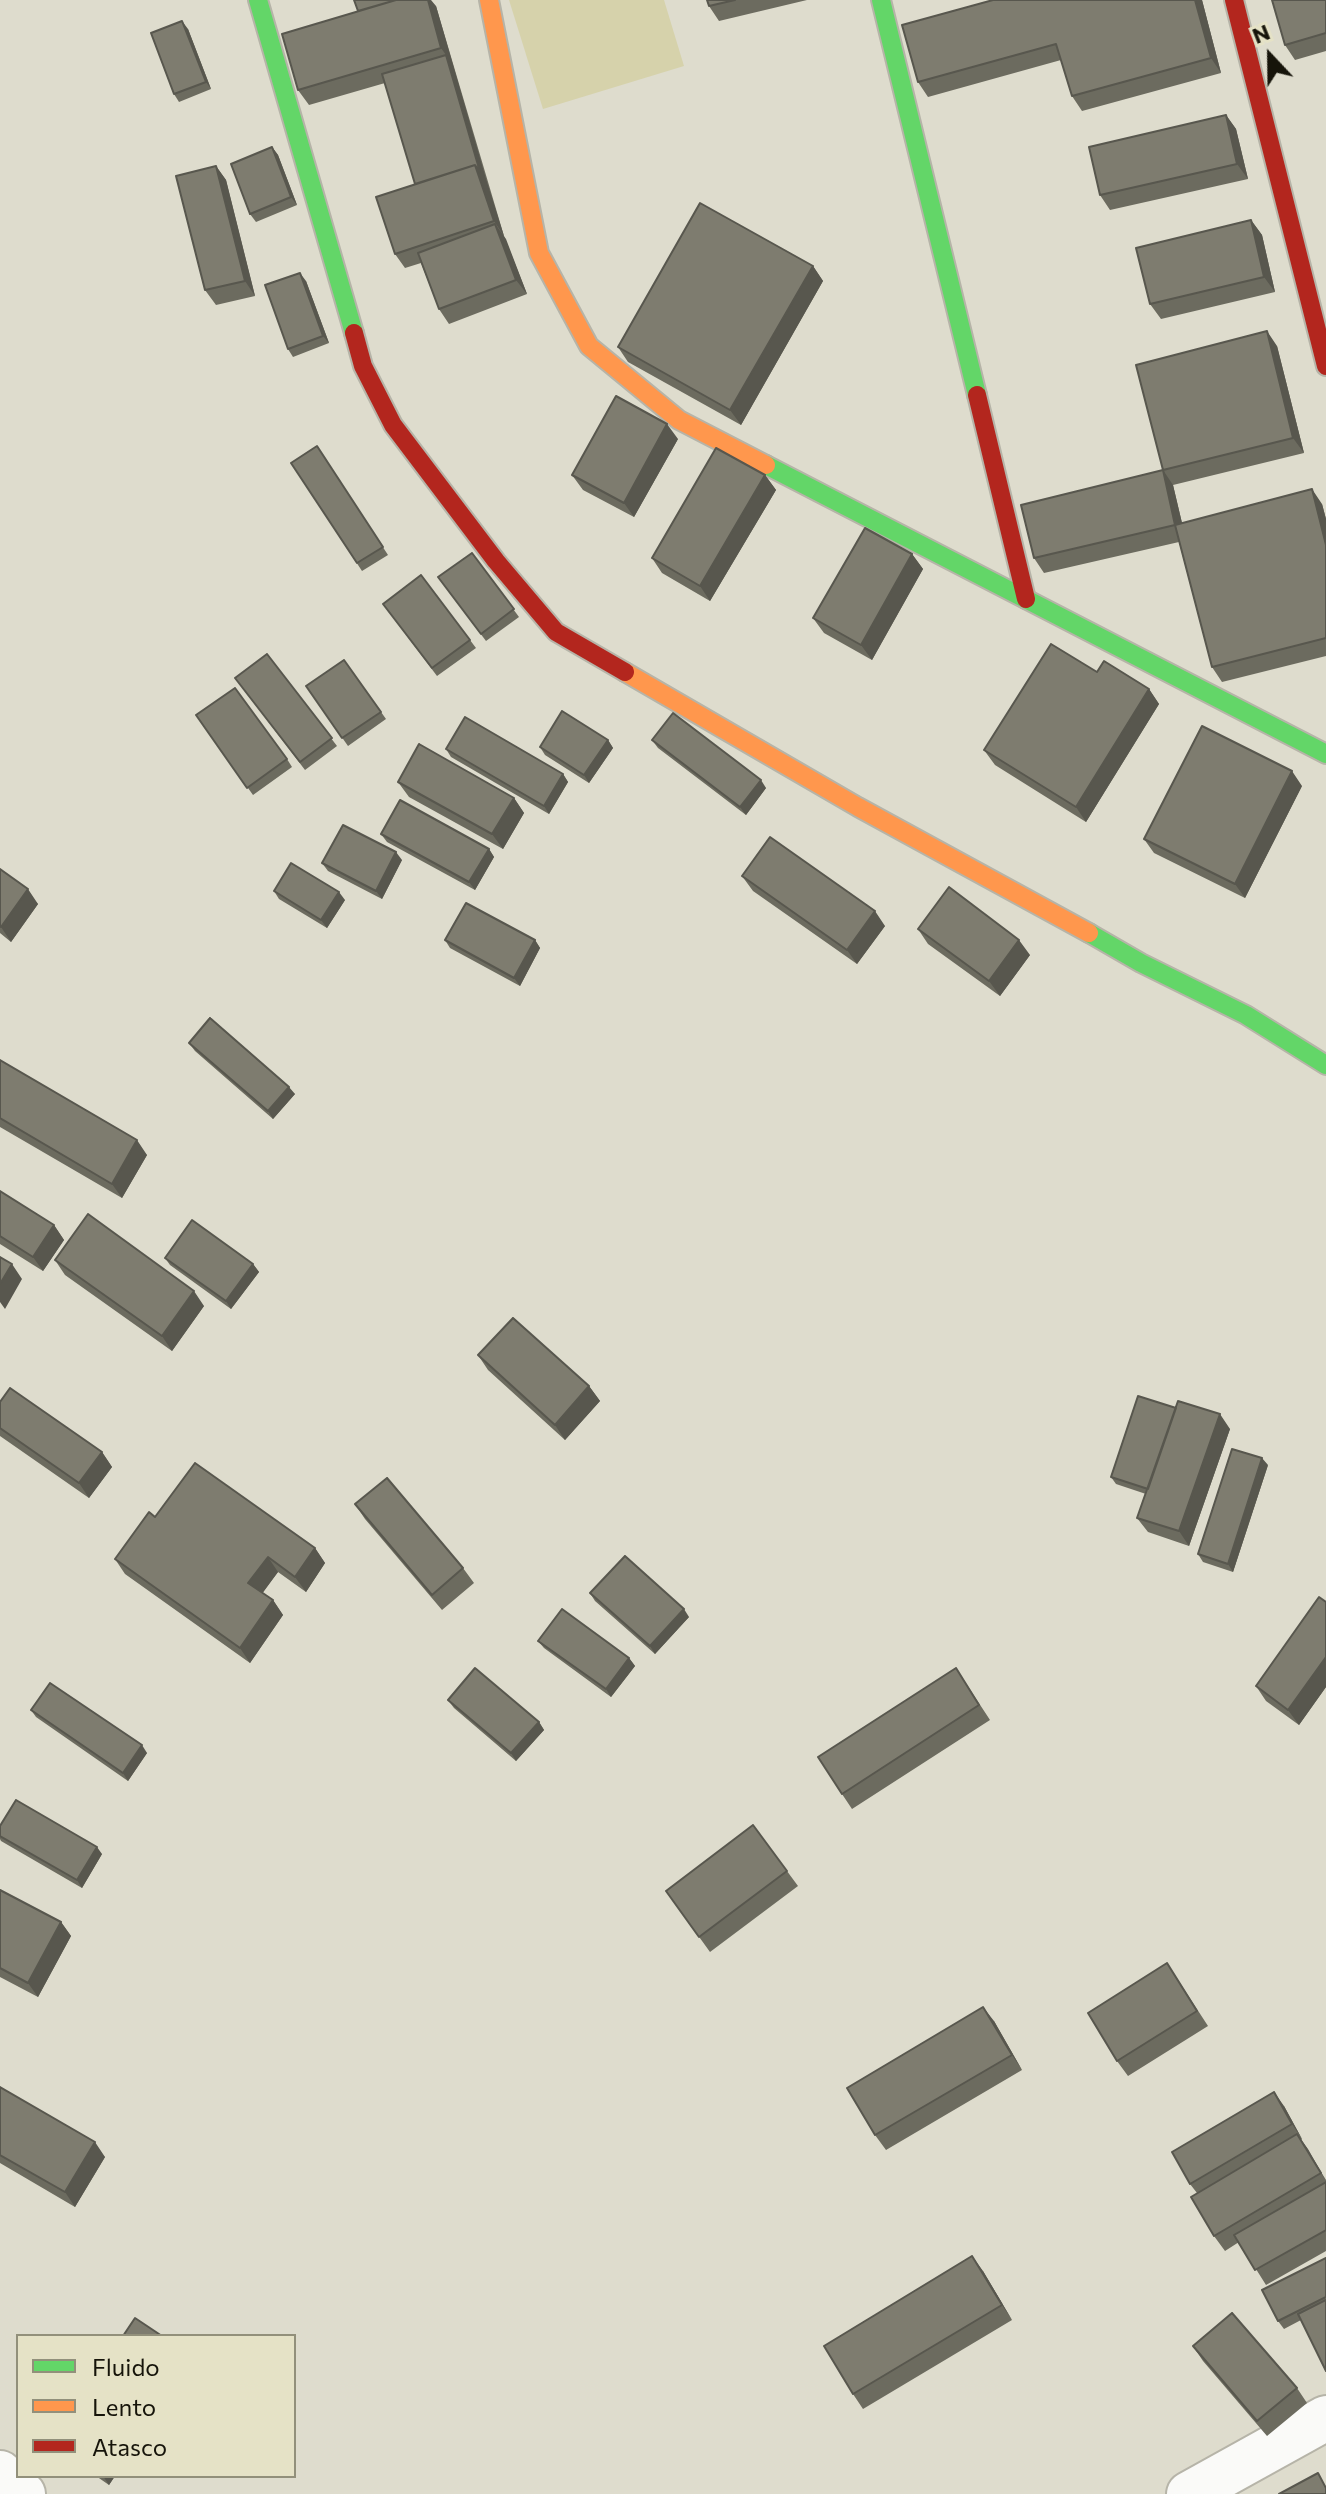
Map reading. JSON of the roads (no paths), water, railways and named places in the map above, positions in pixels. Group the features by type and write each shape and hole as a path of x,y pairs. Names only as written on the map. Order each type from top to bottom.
{"street":[{"path":"258,0 363,366 393,425 496,561 556,632 835,794 1141,963 1246,1015 1326,1065"},
{"path":"489,0 539,253 589,346 679,420 1326,754"},
{"path":"881,0 1026,599"},
{"path":"1234,0 1326,366"},
{"path":"1189,2494 1326,2418"},
{"path":"0,2473 23,2494"}]}
